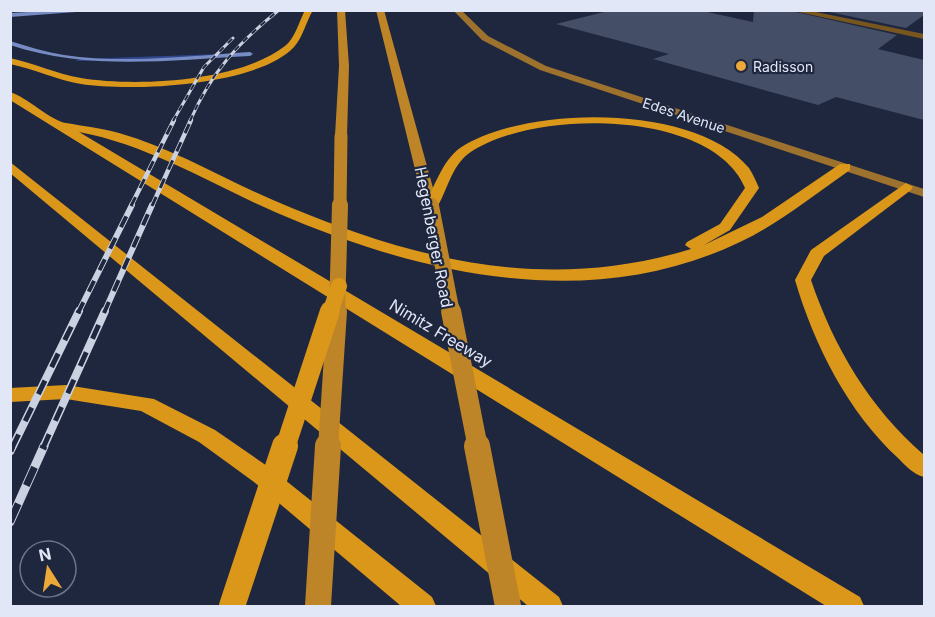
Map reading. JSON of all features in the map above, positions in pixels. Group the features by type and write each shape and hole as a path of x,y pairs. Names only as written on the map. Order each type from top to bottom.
{"highway":[{"path":"10,61 24,63 52,76 114,85 196,79 267,60 288,48 309,10"},
{"name":"Nimitz Freeway","path":"10,95 850,606"},
{"path":"431,206 460,153 506,131 537,123 572,119 649,125 688,136 717,149 743,168 752,188 725,227 663,263"},
{"path":"54,122 121,138 289,213 397,252 460,267 541,278 606,274 663,263 719,245 760,225 845,167"},
{"path":"10,166 549,606"},
{"path":"915,190 817,253 803,280 814,317 834,358 882,427 924,468"},
{"path":"232,606 339,286"},
{"path":"10,395 66,392 146,404 156,409 207,436 262,475 422,606"}],"main road":[{"path":"318,606 339,286 344,66 341,10"},
{"name":"Hegenberger Road","path":"380,10 431,206 508,606"}],"street":[{"name":"Edes Avenue","path":"456,10 485,38 543,68 915,190"}],"lane":[{"path":"792,10 924,37"}],"shaded area":[{"path":"250,53 246,56 75,61 81,59"}],"building":[{"name":"Radisson","path":"612,10 698,10 753,22 754,10 787,10 897,35 878,49 924,60 924,120 836,97 818,105 653,59 669,54 556,24"},
{"path":"820,10 924,10 924,15 906,28"}],"waterway":[{"path":"10,15 100,10"},
{"path":"10,43 37,52 96,60 250,54"}],"railway":[{"path":"190,121 207,87 227,60 250,35 279,10"},
{"path":"173,121 204,67 233,38"},
{"path":"131,206 174,120"},
{"path":"152,206 191,120"},
{"path":"79,311 132,205"},
{"path":"104,313 152,205"},
{"path":"12,448 79,311"},
{"path":"43,448 105,311"},
{"path":"10,451 12,446"},
{"path":"10,522 44,446"}],"place":[{"name":"Radisson","path":"741,66"}]}
